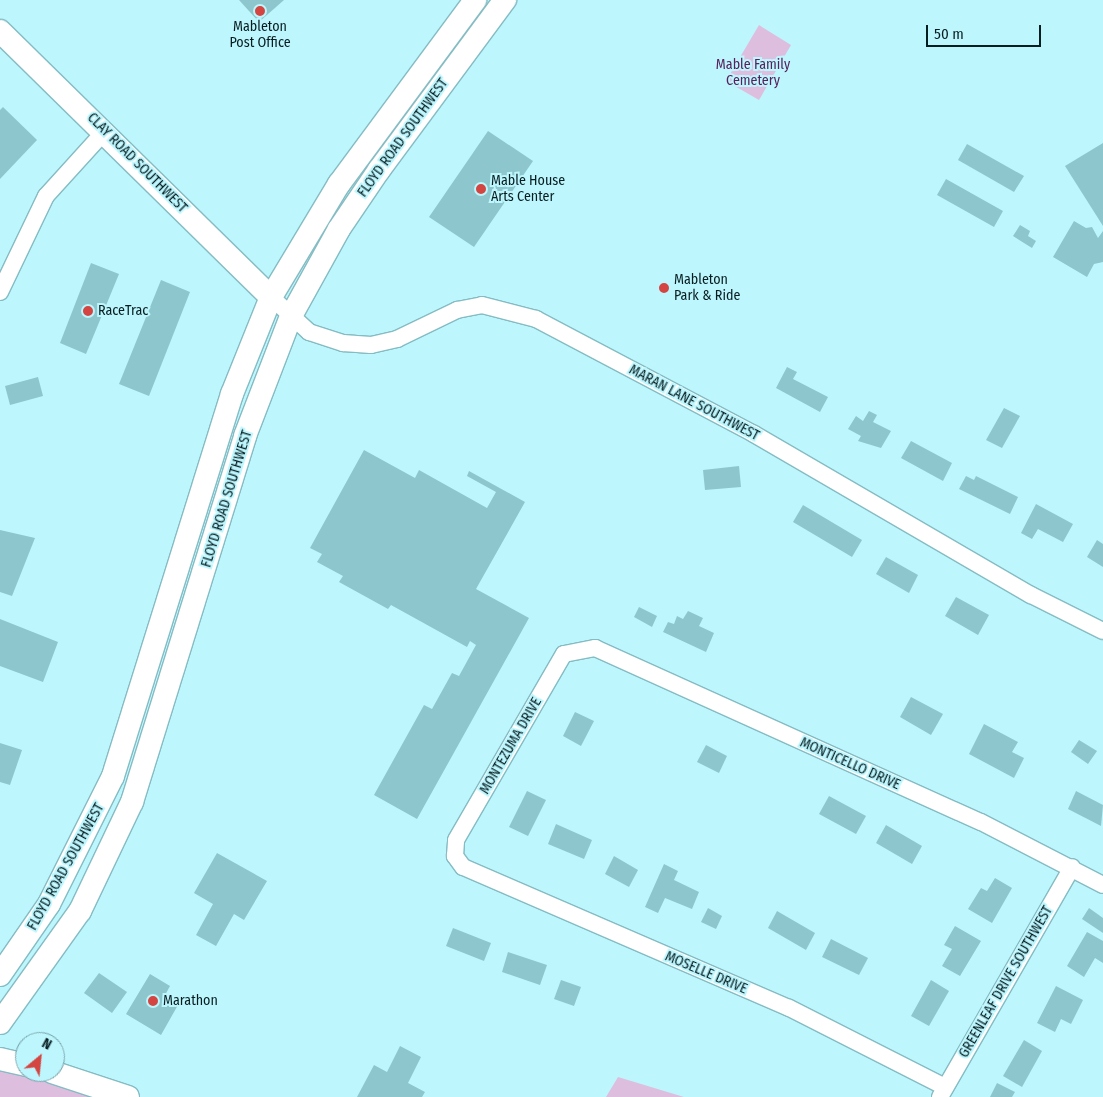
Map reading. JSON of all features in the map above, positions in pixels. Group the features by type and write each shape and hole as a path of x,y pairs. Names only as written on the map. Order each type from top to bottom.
{"main road":[{"name":"FLOYD ROAD SOUTHWEST","path":"0,975 49,904 113,776 232,394 271,297 338,184 475,0"},
{"name":"FLOYD ROAD SOUTHWEST","path":"0,1023 80,911 128,810 171,684 245,436 291,316 339,229 378,170 505,0"},
{"name":"CLAY ROAD SOUTHWEST","path":"0,31 105,131 271,297"},
{"path":"0,1059 15,1063"},
{"path":"65,1076 128,1097"}],"street":[{"path":"0,292 46,196 105,131"},
{"name":"MARAN LANE SOUTHWEST","path":"271,297 310,332 326,339 371,345 397,339 457,310 482,305 536,319 754,434 1032,595 1103,631"},
{"name":"MONTEZUMA DRIVE","path":"463,867 455,856 456,840 564,654 595,648"},
{"name":"MONTICELLO DRIVE","path":"595,648 1072,867 1103,885"},
{"name":"MOSELLE DRIVE","path":"463,867 789,1008 942,1092"},
{"name":"GREENLEAF DRIVE SOUTHWEST","path":"942,1092 1072,867"}],"green space":[{"name":"Mable Family Cemetery","path":"759,25 791,45 759,100 726,81"},
{"path":"0,1059 15,1067 15,1082 65,1082 65,1079 102,1097 0,1097"},
{"path":"618,1077 684,1097 606,1097"}],"building":[{"name":"Mableton Post Office","path":"239,0 284,0 259,22"},
{"path":"3,107 37,140 0,179 0,110"},
{"name":"Mable House Arts Center","path":"488,131 533,161 474,247 429,217"},
{"path":"1103,143 1103,226 1065,166"},
{"path":"967,144 1024,176 1014,192 958,160"},
{"path":"946,179 1003,211 994,227 937,195"},
{"path":"1074,221 1086,228 1092,227 1098,238 1103,231 1103,262 1094,264 1087,277 1053,257"},
{"path":"1020,225 1030,231 1028,236 1036,241 1032,248 1013,236"},
{"name":"RaceTrac","path":"91,263 119,274 86,354 60,343"},
{"path":"161,280 190,292 149,396 119,384"},
{"path":"787,367 797,372 793,379 828,397 820,412 776,388"},
{"path":"38,377 43,396 10,405 5,386"},
{"path":"1004,408 1020,416 1002,448 986,440"},
{"path":"869,411 877,415 873,422 891,431 881,448 858,441 861,436 848,429 856,416 863,421"},
{"path":"911,441 952,463 943,481 901,458"},
{"path":"364,450 415,478 419,470 487,508 496,492 467,476 469,471 525,502 476,589 529,618 417,819 374,795 424,705 432,709 452,673 459,676 476,645 470,641 467,647 391,605 388,609 339,582 343,576 317,562 322,554 310,548"},
{"path":"739,466 741,487 705,490 703,470"},
{"path":"966,476 974,480 976,476 1018,497 1010,514 959,489"},
{"path":"1036,504 1073,524 1063,542 1038,529 1032,539 1021,533"},
{"path":"803,505 862,540 852,557 793,522"},
{"path":"0,530 35,538 12,596 0,592"},
{"path":"1097,540 1103,544 1103,567 1087,557"},
{"path":"886,557 918,575 909,593 876,574"},
{"path":"956,597 989,615 978,635 945,616"},
{"path":"639,607 657,616 652,627 634,617"},
{"path":"688,611 703,618 699,626 714,633 706,652 663,632 668,622 674,624 677,616 683,619"},
{"path":"0,619 58,642 43,682 0,666"},
{"path":"911,697 943,714 931,735 900,717"},
{"path":"575,712 594,721 581,746 563,736"},
{"path":"984,724 1018,742 1012,752 1024,758 1014,778 969,754"},
{"path":"1079,740 1097,751 1088,764 1071,752"},
{"path":"0,743 22,750 10,785 0,782"},
{"path":"706,745 727,756 719,773 697,762"},
{"path":"527,791 546,800 528,836 509,827"},
{"path":"1076,791 1103,805 1101,826 1068,809"},
{"path":"829,796 866,816 856,834 819,814"},
{"path":"556,824 592,840 584,859 548,844"},
{"path":"886,825 922,846 912,864 876,843"},
{"path":"217,853 267,881 244,920 234,914 216,946 196,935 213,904 194,893"},
{"path":"614,856 638,870 629,887 605,874"},
{"path":"664,864 678,871 674,880 699,892 692,909 665,898 658,913 645,907"},
{"path":"995,878 1012,888 992,923 968,909 981,888 987,891"},
{"path":"708,908 722,916 716,929 701,922"},
{"path":"1089,908 1103,918 1103,933 1082,919"},
{"path":"777,911 815,933 806,950 768,928"},
{"path":"955,926 981,941 960,976 942,966 952,949 944,945"},
{"path":"453,928 491,943 484,961 446,946"},
{"path":"1087,932 1103,941 1103,963 1095,958 1084,977 1067,966"},
{"path":"831,939 868,958 859,975 822,957"},
{"path":"508,952 547,965 540,985 502,972"},
{"path":"99,973 127,992 112,1013 84,993"},
{"name":"Marathon","path":"150,974 170,986 164,997 178,1005 161,1035 126,1014"},
{"path":"561,980 581,987 574,1006 554,999"},
{"path":"931,980 949,991 929,1026 911,1016"},
{"path":"1056,986 1083,1000 1071,1024 1061,1019 1055,1032 1037,1023"},
{"path":"1024,1040 1042,1051 1022,1087 1003,1076"},
{"path":"400,1046 421,1057 408,1083 425,1092 422,1097 357,1097 374,1065 387,1072"},
{"path":"997,1083 1015,1092 1012,1097 990,1097"}],"place":[{"name":"Mableton Post Office","path":"260,11"},
{"name":"Mable House Arts Center","path":"481,189"},
{"name":"Mableton Park & Ride","path":"664,288"},
{"name":"RaceTrac","path":"88,311"},
{"name":"Marathon","path":"153,1001"}]}
